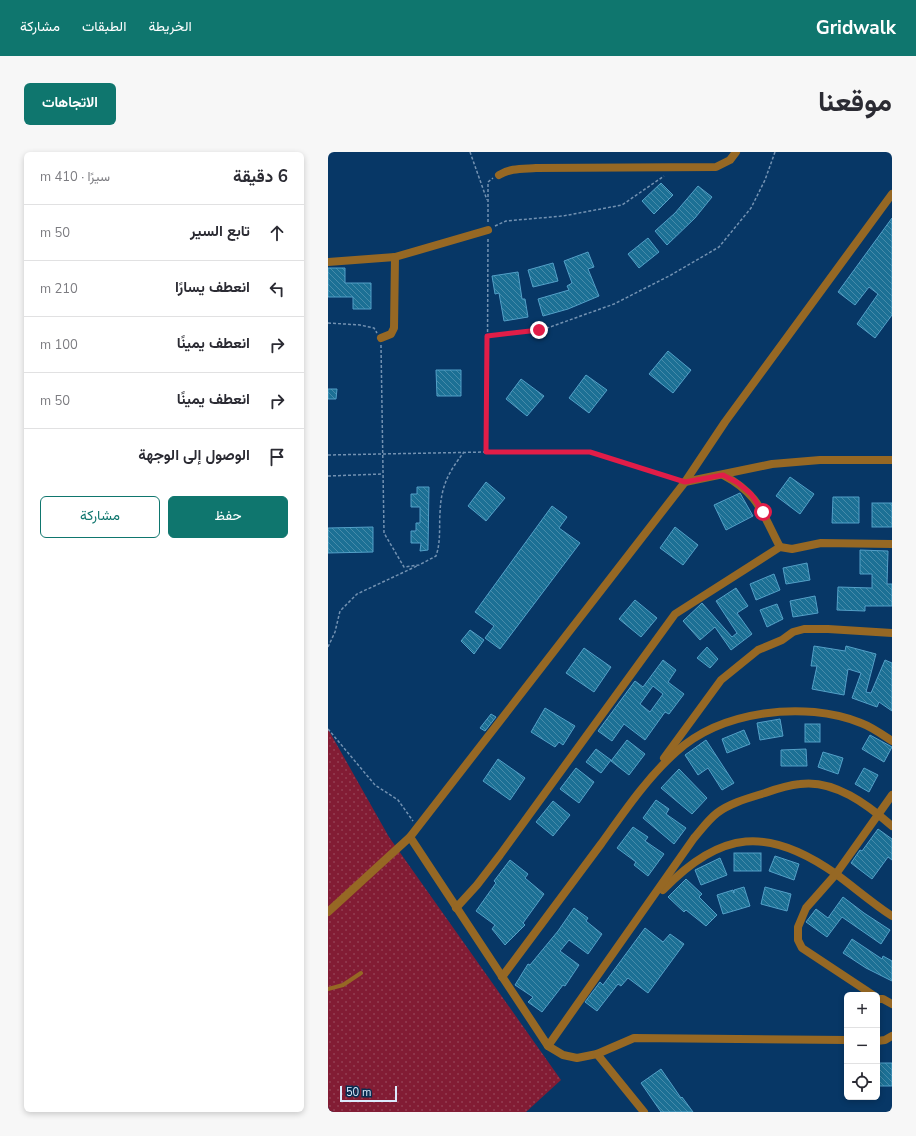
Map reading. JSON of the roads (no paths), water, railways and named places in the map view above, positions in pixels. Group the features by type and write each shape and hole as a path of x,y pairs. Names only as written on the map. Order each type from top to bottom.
{"street":[{"path":"498,175 513,169 536,168 716,167 730,160 736,152"},
{"path":"328,912 410,837 685,482 725,422 892,194"},
{"path":"328,262 395,257 488,230"},
{"path":"381,338 391,334 394,328 395,257"},
{"path":"685,482 772,464 820,460 892,460"},
{"path":"723,475 738,483 751,494 763,512 780,547"},
{"path":"456,908 477,885 500,855 675,614 780,547 792,549 821,543 892,544"},
{"path":"502,977 722,680 758,650 782,640 793,632 804,629 828,629 892,633"},
{"path":"646,784 676,752 700,734 741,717 788,711 810,711 830,714 862,723 892,741"},
{"path":"548,1046 649,905 694,838 717,813 742,800 773,790 800,784 812,784 825,786 848,794 878,814 892,826"},
{"path":"868,992 802,948 798,940 798,927 806,908 836,874 892,795"},
{"path":"410,837 548,1046 563,1055 577,1058 597,1054 634,1038 844,1040"},
{"path":"649,905 678,875 697,859 732,843 763,841 796,850 836,874 892,916"},
{"path":"880,998 891,1002"},
{"path":"597,1054 644,1112"}],"lane":[{"path":"328,990 343,985 360,973"}]}
